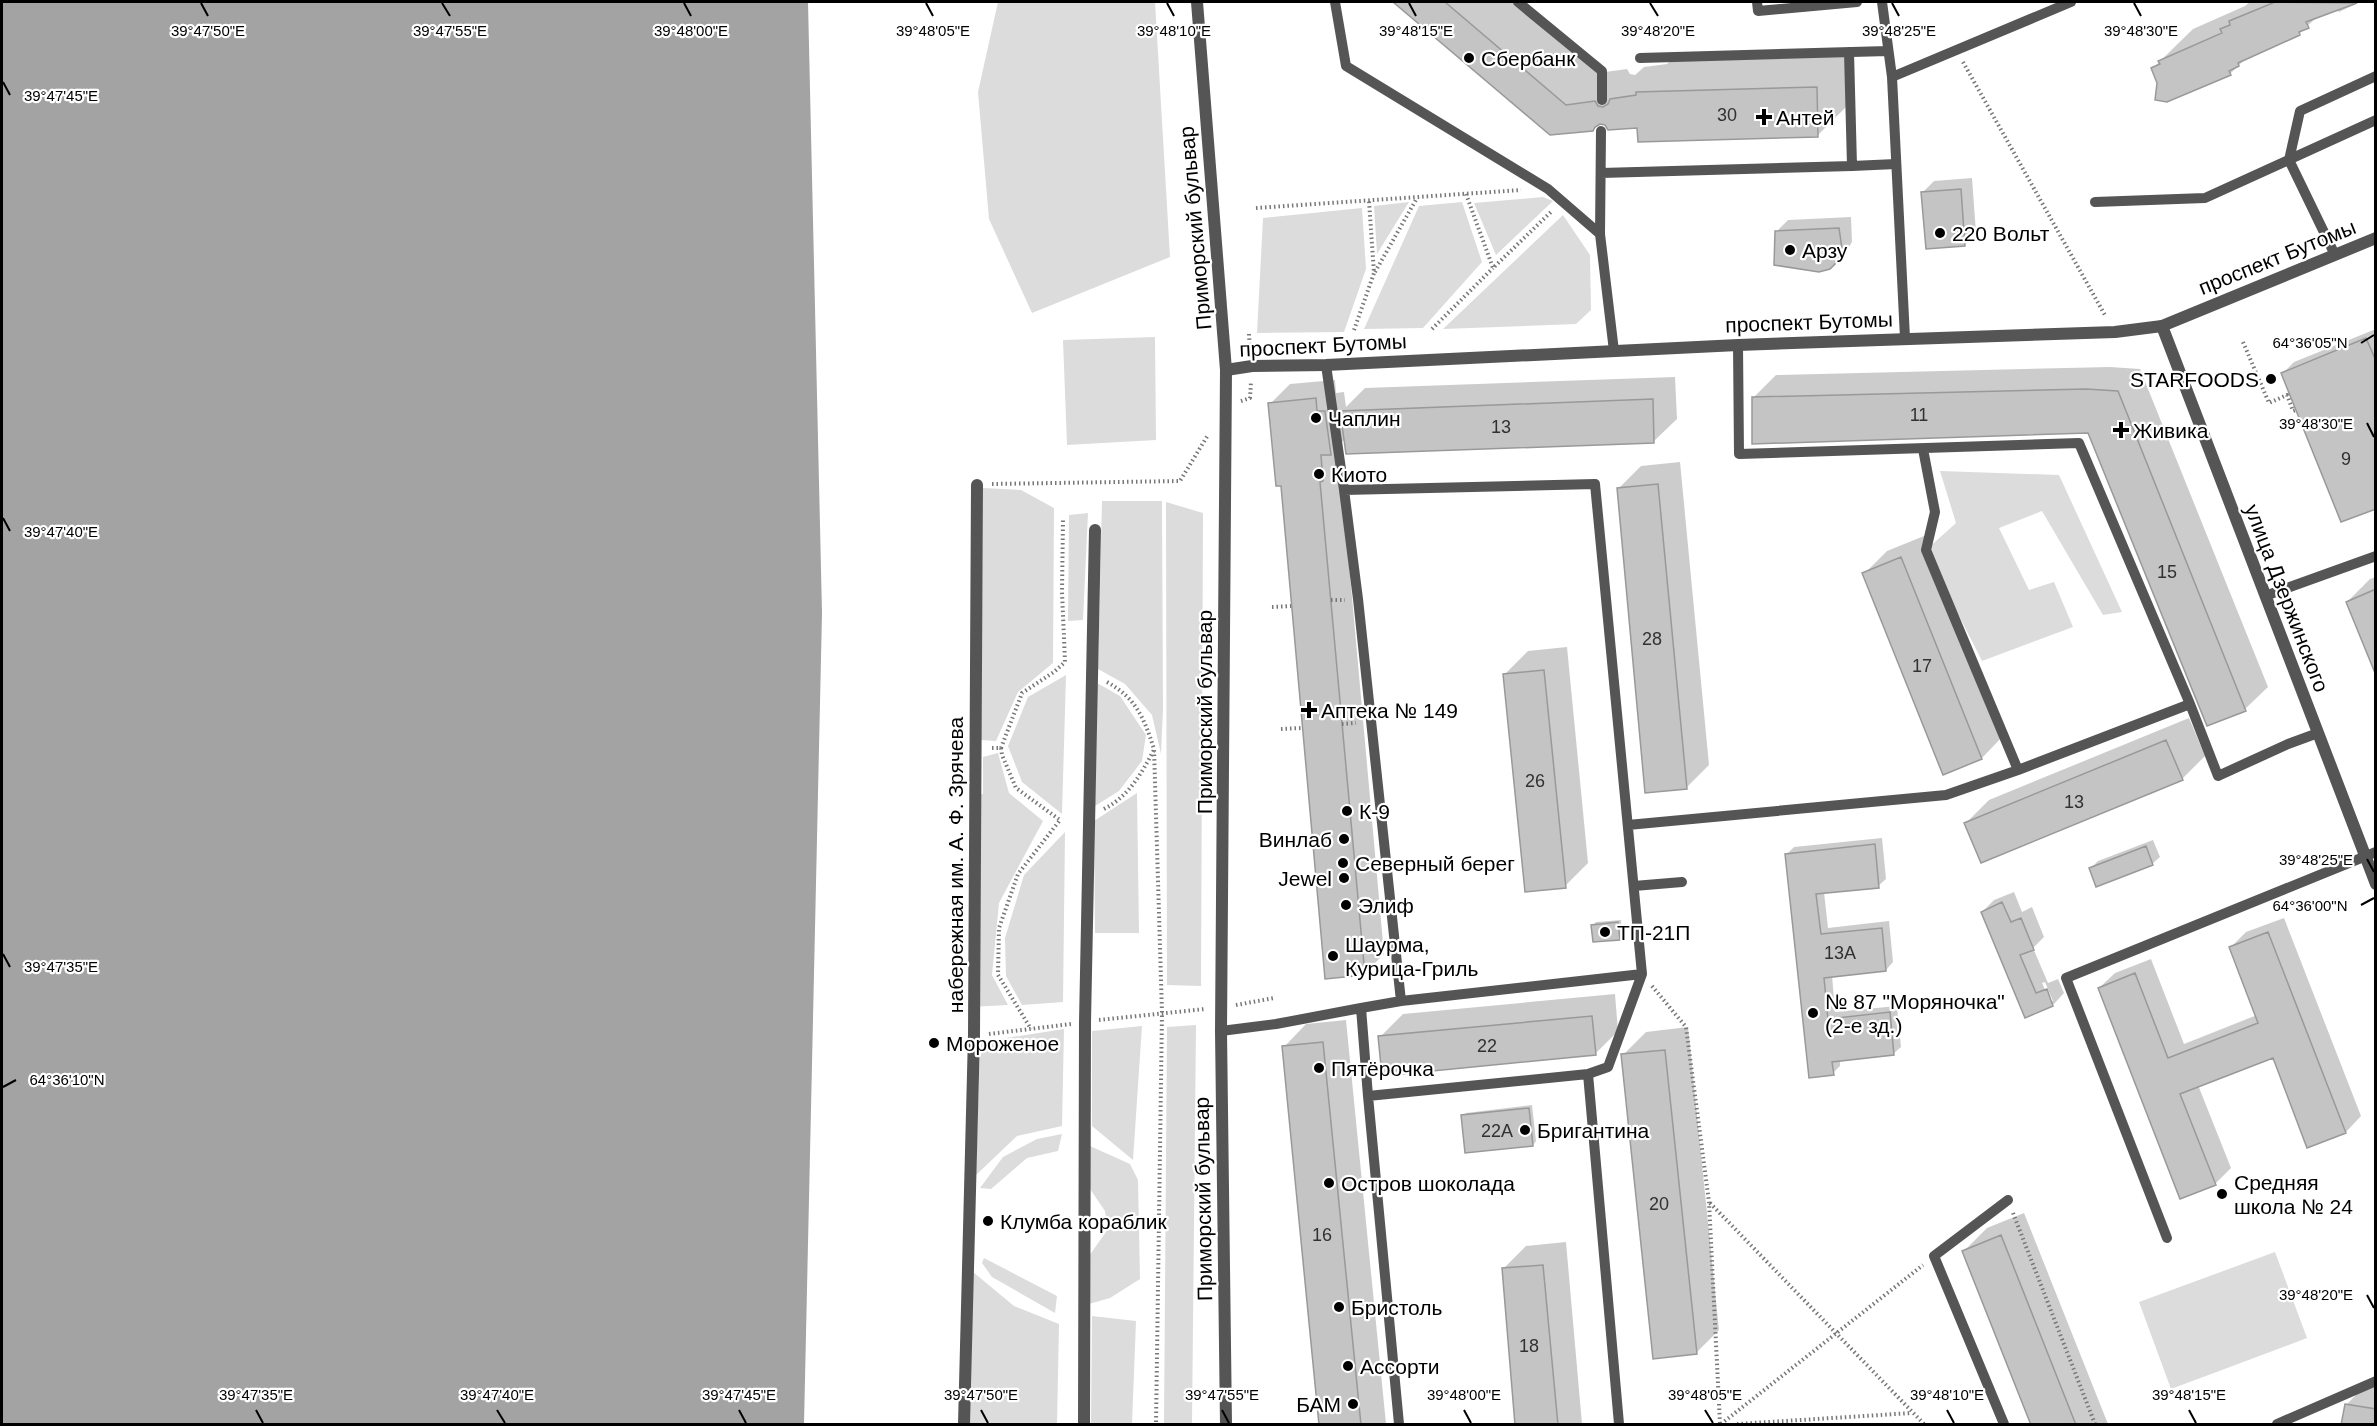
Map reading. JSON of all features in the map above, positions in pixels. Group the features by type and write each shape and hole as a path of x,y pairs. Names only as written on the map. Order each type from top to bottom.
{"street":[{"name":"Приморский бульвар","path":"1197,2 1226,370 1221,1030 1226,1425"},
{"name":"проспект Бутомы","path":"1226,370 1252,366 1738,345 2115,332 2162,326 2376,238"},
{"name":"улица Дзержинского","path":"2162,326 2318,733 2370,854 2376,884"},
{"name":"набережная им. А. Ф. Зрячева","path":"964,1425 974,1035 977,485"},
{"path":"1084,1425 1085,1022 1095,530"}],"lane":[{"path":"1335,2 1346,66 1548,189 1600,234"},
{"path":"1518,2 1602,71 1602,100"},
{"path":"1757,2 1758,11 1857,2"},
{"path":"1882,2 1892,77 1905,338"},
{"path":"1892,77 2071,2"},
{"path":"1640,58 1888,51"},
{"path":"1849,52 1852,166"},
{"path":"2335,255 2289,160 2300,111 2376,76"},
{"path":"2095,202 2205,198 2376,120"},
{"path":"1601,131 1600,234 1614,351"},
{"path":"1601,173 1896,164"},
{"path":"1738,345 1739,454 2079,443 2190,704 2217,776 2318,733"},
{"path":"1326,364 1362,633 1401,1001"},
{"path":"1923,449 1935,512 1926,550 2018,770"},
{"path":"1344,490 1595,484 1642,974 1608,1067 1588,1074 1368,1096"},
{"path":"2265,596 2376,556"},
{"path":"1628,825 1946,795 2190,704"},
{"path":"2167,1238 2066,978 2370,854"},
{"path":"1634,886 1682,882"},
{"path":"1221,1030 1276,1024 1401,1001 1642,974"},
{"path":"1361,1008 1400,1425"},
{"path":"1588,1074 1619,1425"},
{"path":"2004,1425 1934,1256 2008,1200"},
{"path":"2277,1425 2376,1381"}],"path":[{"path":"1956,50 2106,318"},
{"path":"1256,208 1548,189"},
{"path":"1466,194 1492,268"},
{"path":"1354,330 1374,273 1418,197"},
{"path":"1369,201 1374,273"},
{"path":"1432,329 1563,201"},
{"path":"2243,342 2269,403 2287,395 2293,411 2296,410"},
{"path":"1226,405 1250,398"},
{"path":"977,485 1180,481 1209,434"},
{"path":"1031,1029 998,975 999,928 1018,874 1060,820 1016,788 1001,748 1022,693 1065,662 1062,592 1063,519"},
{"path":"1272,607 1291,606"},
{"path":"1092,674 1124,692 1145,721 1154,749 1162,1013 1156,1425"},
{"path":"1281,729 1302,728"},
{"path":"975,747 1001,748"},
{"path":"1089,816 1117,803 1138,780 1154,749"},
{"path":"1642,974 1686,1027 1709,1202 1720,1425"},
{"path":"974,1035 1222,1008 1274,998"},
{"path":"2008,1200 2095,1425"},
{"path":"1709,1202 1924,1425"},
{"path":"1720,1425 1934,1256"},
{"path":"1737,1425 1912,1413"}],"shaded area":[{"path":"2,2 808,2 822,613 804,1424 2,1424"},
{"path":"998,2 1155,2 1170,257 1032,313 989,219 978,92"},
{"path":"1543,197 1553,201 1496,255 1474,203"},
{"path":"1409,202 1377,254 1374,206"},
{"path":"1462,202 1482,262 1423,328 1364,329 1419,206"},
{"path":"1362,208 1366,269 1344,332 1257,333 1263,218"},
{"path":"1563,215 1590,255 1591,310 1576,324 1443,329"},
{"path":"1155,337 1156,440 1067,445 1063,340"},
{"path":"1940,471 2059,475 2122,612 2103,615 2042,511 1999,528 2029,590 2054,582 2073,627 1982,661 1926,550 1956,523"},
{"path":"983,488 1021,490 1054,508 1053,663 1018,692 996,741 981,740"},
{"path":"1102,501 1162,501 1163,709 1161,754 1152,715 1125,684 1098,669"},
{"path":"1166,502 1203,513 1201,986 1167,985"},
{"path":"1088,513 1083,620 1068,621 1069,515"},
{"path":"1066,675 1062,814 1022,782 1008,746 1028,697"},
{"path":"1097,683 1120,696 1146,735 1142,761 1119,791 1095,806"},
{"path":"998,753 1009,793 1043,821 999,903 992,975 1008,1005 969,1007 971,794 983,794 983,757"},
{"path":"1137,793 1139,933 1095,933 1094,821"},
{"path":"1065,832 1063,1002 1022,1005 1006,976 1005,938 1024,875"},
{"path":"1196,1025 1192,1424 1164,1424 1167,1027"},
{"path":"1142,1026 1133,1160 1092,1126 1092,1031"},
{"path":"1064,1029 1062,1126 1017,1136 976,1175 980,1042"},
{"path":"1062,1134 1058,1151 1027,1158 991,1189 980,1188 1003,1157 1037,1139"},
{"path":"1090,1146 1130,1164 1138,1180 1140,1279 1110,1298 1089,1304 1089,1256 1108,1229 1105,1211 1088,1186"},
{"path":"2275,1252 2307,1338 2171,1389 2139,1302"},
{"path":"984,1258 1057,1296 1055,1313 992,1277 982,1263"},
{"path":"973,1272 1014,1306 1059,1324 1057,1424 969,1424"},
{"path":"1092,1316 1136,1321 1132,1424 1091,1424"}],"building":[{"path":"1393,2 1445,2 1566,105 1595,101 1598,106 1603,107 1610,99 1636,95 1636,92 1817,87 1818,137 1638,142 1637,128 1608,130 1605,125 1600,124 1593,131 1550,135"},
{"path":"2275,2 2357,3 2306,22 2309,28 2299,32 2300,35 2238,63 2239,66 2229,71 2231,75 2167,102 2155,100 2157,83 2151,68 2160,64 2158,61 2222,33 2220,29 2230,25 2229,21"},
{"path":"1961,189 1965,246 1926,249 1921,192"},
{"path":"1839,228 1842,249 1838,261 1830,269 1819,272 1774,265 1775,231"},
{"path":"2366,338 2376,361 2376,509 2341,522 2281,373"},
{"path":"2086,389 2118,391 2246,711 2207,726 2088,433 1752,444 1752,397"},
{"path":"1316,398 1317,411 1325,411 1331,455 1321,455 1323,481 1320,482 1365,975 1325,979 1281,486 1276,486 1268,403"},
{"path":"1653,399 1654,443 1346,454 1340,411"},
{"path":"1658,484 1687,789 1645,793 1617,488"},
{"path":"1901,557 1982,759 1943,775 1862,573"},
{"path":"2376,589 2376,673 2375,673 2346,602"},
{"path":"1544,670 1566,888 1525,892 1503,674"},
{"path":"2166,740 2183,780 1981,863 1964,823"},
{"path":"1875,844 1879,888 1816,894 1821,934 1882,928 1886,971 1824,978 1828,1019 1890,1012 1894,1055 1832,1062 1834,1075 1809,1078 1785,854"},
{"path":"2146,846 2153,865 2096,887 2089,868"},
{"path":"2002,902 2011,922 2021,918 2034,950 2020,955 2036,993 2047,989 2053,1006 2025,1018 1981,912"},
{"name":"ТП-21П","path":"1618,922 1620,940 1593,942 1591,925"},
{"path":"2268,932 2346,1133 2307,1148 2273,1058 2180,1094 2216,1185 2180,1199 2098,988 2135,973 2168,1058 2258,1023 2229,947"},
{"path":"1592,1016 1596,1055 1382,1076 1378,1036"},
{"path":"1323,1042 1361,1425 1319,1425 1282,1046"},
{"path":"1665,1050 1697,1354 1653,1359 1621,1054"},
{"path":"1529,1108 1533,1146 1465,1153 1461,1115"},
{"path":"2001,1235 2076,1425 2031,1425 1962,1251"},
{"path":"1543,1265 1558,1425 1515,1425 1502,1268"},
{"path":"2345,1404 2376,1409 2376,1425 2341,1425"}],"place":[{"name":"Сбербанк","path":"1469,58"},
{"name":"Антей","path":"1764,117"},
{"name":"220 Вольт","path":"1940,233"},
{"name":"Арзу","path":"1790,250"},
{"name":"STARFOODS","path":"2271,379"},
{"name":"Чаплин","path":"1316,418"},
{"name":"Живика","path":"2121,430"},
{"name":"Киото","path":"1319,474"},
{"name":"Аптека № 149","path":"1309,710"},
{"name":"К-9","path":"1347,811"},
{"name":"Винлаб","path":"1344,839"},
{"name":"Северный берег","path":"1343,863"},
{"name":"Jewel","path":"1344,878"},
{"name":"Элиф","path":"1346,905"},
{"name":"ТП-21П","path":"1605,932"},
{"name":"Шаурма, Курица-Гриль","path":"1333,956"},
{"name":"№ 87 \"Моряночка\" (2-е зд.)","path":"1813,1013"},
{"name":"Мороженое","path":"934,1043"},
{"name":"Пятёрочка","path":"1319,1068"},
{"name":"Бригантина","path":"1525,1130"},
{"name":"Остров шоколада","path":"1329,1183"},
{"name":"Средняя школа № 24","path":"2222,1194"},
{"name":"Клумба кораблик","path":"988,1221"},
{"name":"Бристоль","path":"1339,1307"},
{"name":"Ассорти","path":"1348,1366"},
{"name":"БАМ","path":"1353,1404"}]}
